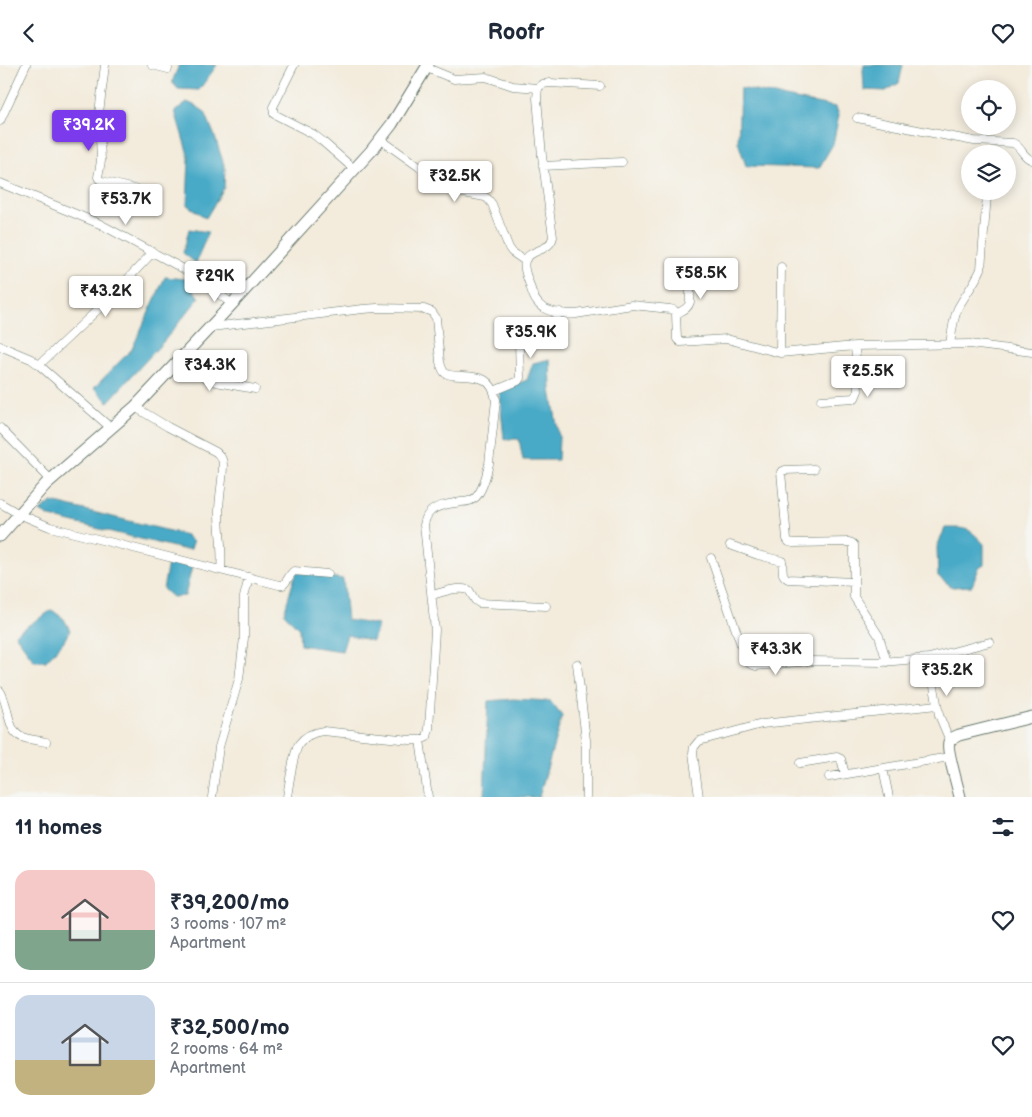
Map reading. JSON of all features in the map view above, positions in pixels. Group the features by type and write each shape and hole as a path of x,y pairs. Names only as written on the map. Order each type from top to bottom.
{"main road":[{"path":"0,536 51,480 135,407 232,304 380,139 392,124 427,66"},
{"path":"960,797 950,757 950,741 959,735 1032,717"}],"street":[{"path":"0,121 26,65"},
{"path":"106,65 99,113 101,161 98,177 102,181 143,191"},
{"path":"152,65 168,69"},
{"path":"294,65 273,107 274,114 312,134 354,169"},
{"path":"427,66 454,79 486,77 513,86 538,88 543,84 550,83 600,86"},
{"path":"538,88 537,98 543,166 553,237 552,243 528,257 525,261 525,271 534,297 543,308 568,314 632,305 670,309 674,310 676,314 677,339 680,342 727,339 780,353 855,346 950,344 970,344 1032,352"},
{"path":"857,117 974,141 1012,143 1018,146 1027,159 1032,160"},
{"path":"380,139 422,169 445,175 448,186 453,191 488,199 492,203 512,252 525,261"},
{"path":"543,166 622,163"},
{"path":"0,183 100,224 193,274 232,304"},
{"path":"950,344 958,308 981,269 987,200"},
{"path":"39,365 109,299 153,252"},
{"path":"676,314 686,309 690,302 690,265"},
{"path":"780,353 781,267"},
{"path":"211,327 370,309 424,309 432,312 436,319 442,368 452,376 475,377 487,381 492,386 496,400 489,464 487,473 475,498 436,507 425,518 424,525 435,630 427,737 420,740 323,731 314,732 299,743 286,797"},
{"path":"494,391 518,381 520,378 520,338 529,333 544,331 549,328 560,313"},
{"path":"0,346 31,359 111,428"},
{"path":"821,400 855,398 858,391 855,346"},
{"path":"175,364 216,382 255,389"},
{"path":"135,407 216,452 221,457 223,464 219,506 222,550 221,570"},
{"path":"0,428 51,480"},
{"path":"814,469 785,470 781,473 787,539 793,543 852,543 854,545 854,597 876,629 887,661"},
{"path":"0,503 19,514 50,527 279,585 284,585 294,571 328,574"},
{"path":"730,545 782,561 784,577 788,579 854,582"},
{"path":"711,558 746,659 750,664 756,666 810,661 887,661 928,658 990,642"},
{"path":"212,797 219,747 239,679 244,639 244,597 249,577"},
{"path":"432,595 464,589 469,591 479,603 546,606"},
{"path":"928,658 937,705 950,741"},
{"path":"577,664 586,740 586,797"},
{"path":"0,691 4,697 16,735 46,742"},
{"path":"699,797 693,753 694,747 699,741 762,724 937,705"},
{"path":"420,740 428,797"},
{"path":"800,763 837,757 841,759 845,775"},
{"path":"829,777 950,757"},
{"path":"883,768 889,797"}],"water":[{"path":"179,65 217,65 199,90 178,89 172,82"},
{"path":"864,65 903,65 899,83 886,91 864,90"},
{"path":"740,88 836,107 839,115 833,144 819,168 746,166 738,142"},
{"path":"187,102 205,112 225,168 224,188 206,218 187,205 189,158 175,111"},
{"path":"189,229 208,232 196,263 183,253"},
{"path":"165,277 186,279 199,298 164,341 108,402 94,388 132,349"},
{"path":"550,359 551,390 559,437 558,460 523,460 519,439 504,439 499,390 527,380 533,363"},
{"path":"52,502 186,535 193,542 191,549 182,549 50,517 40,511"},
{"path":"945,528 959,528 971,531 984,544 984,565 979,568 972,586 952,587 938,576 937,547"},
{"path":"168,563 192,567 185,596 172,597 163,589"},
{"path":"297,572 343,579 347,620 378,625 373,641 347,635 342,651 300,645 299,629 284,613"},
{"path":"52,610 64,619 70,630 64,641 46,661 34,661 15,634"},
{"path":"513,699 550,701 562,716 539,797 485,797 488,701"}]}
